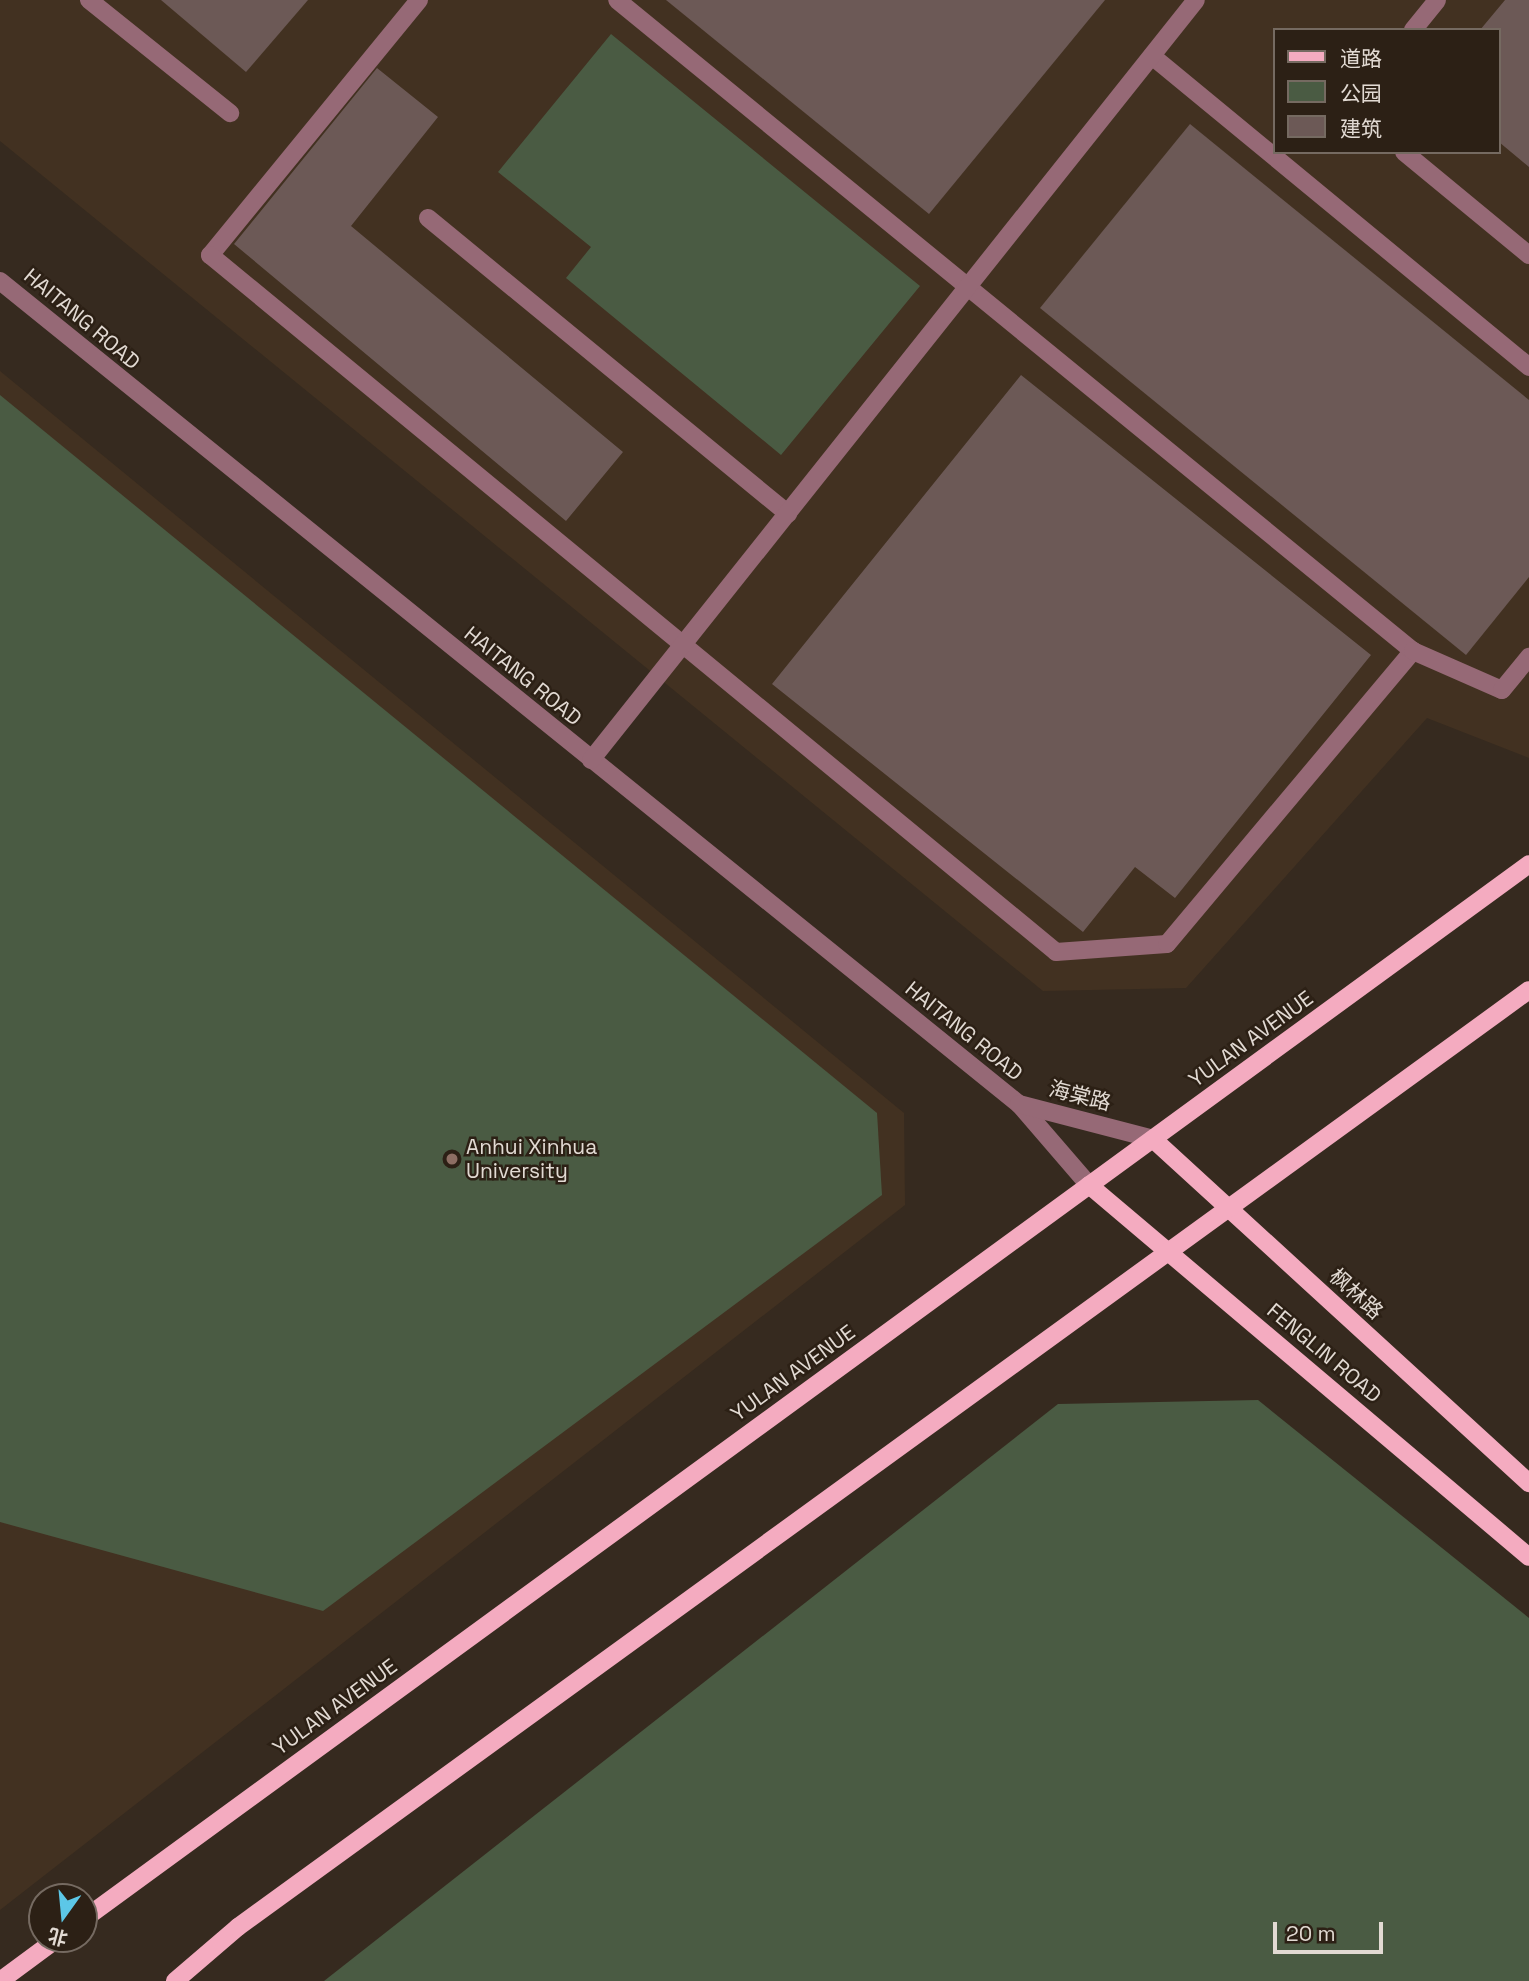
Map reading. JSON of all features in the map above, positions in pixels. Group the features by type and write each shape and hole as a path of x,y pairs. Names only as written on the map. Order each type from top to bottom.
{"main road":[{"name":"YULAN AVENUE","path":"98,1909 1529,864"},
{"path":"175,1981 238,1927 1529,990"},
{"name":"枫林路","path":"1153,1139 1529,1483"},
{"name":"FENGLIN ROAD","path":"1089,1185 1529,1557"},
{"path":"0,1981 38,1953"}],"street":[{"path":"89,0 230,113"},
{"path":"419,0 210,255 1056,952 1167,944 1413,651"},
{"path":"617,0 966,289 1413,651 1502,690 1529,657"},
{"path":"591,760 1196,0"},
{"path":"1415,28 1437,0"},
{"path":"1152,56 1529,367"},
{"path":"1406,154 1529,255"},
{"path":"428,218 788,514"},
{"name":"HAITANG ROAD","path":"0,281 1019,1104"},
{"name":"海棠路","path":"1019,1104 1153,1139"},
{"name":"海棠路","path":"1019,1104 1089,1185"}],"shaded area":[{"path":"0,0 1529,0 1529,758 1427,718 1186,988 1043,991 0,141"},
{"name":"Anhui Xinhua University","path":"0,371 904,1113 905,1205 35,1883 28,1883 28,1888 0,1910"}],"green space":[{"path":"611,34 920,286 781,455 566,278 591,247 498,172"},
{"name":"Anhui Xinhua University","path":"0,395 877,1113 882,1195 323,1611 0,1522"},
{"path":"1258,1400 1529,1618 1529,1981 324,1981 1058,1404"}],"building":[{"path":"161,0 308,0 246,72"},
{"path":"666,0 1105,0 929,214"},
{"path":"1505,0 1529,0 1529,167 1501,144 1501,28 1482,28"},
{"path":"377,68 438,117 351,226 623,452 566,521 234,244"},
{"path":"1190,124 1529,400 1529,577 1466,655 1040,308"},
{"path":"1021,375 1371,655 1175,898 1135,867 1083,932 772,684"}],"place":[{"name":"Anhui Xinhua University","path":"452,1159"}]}
